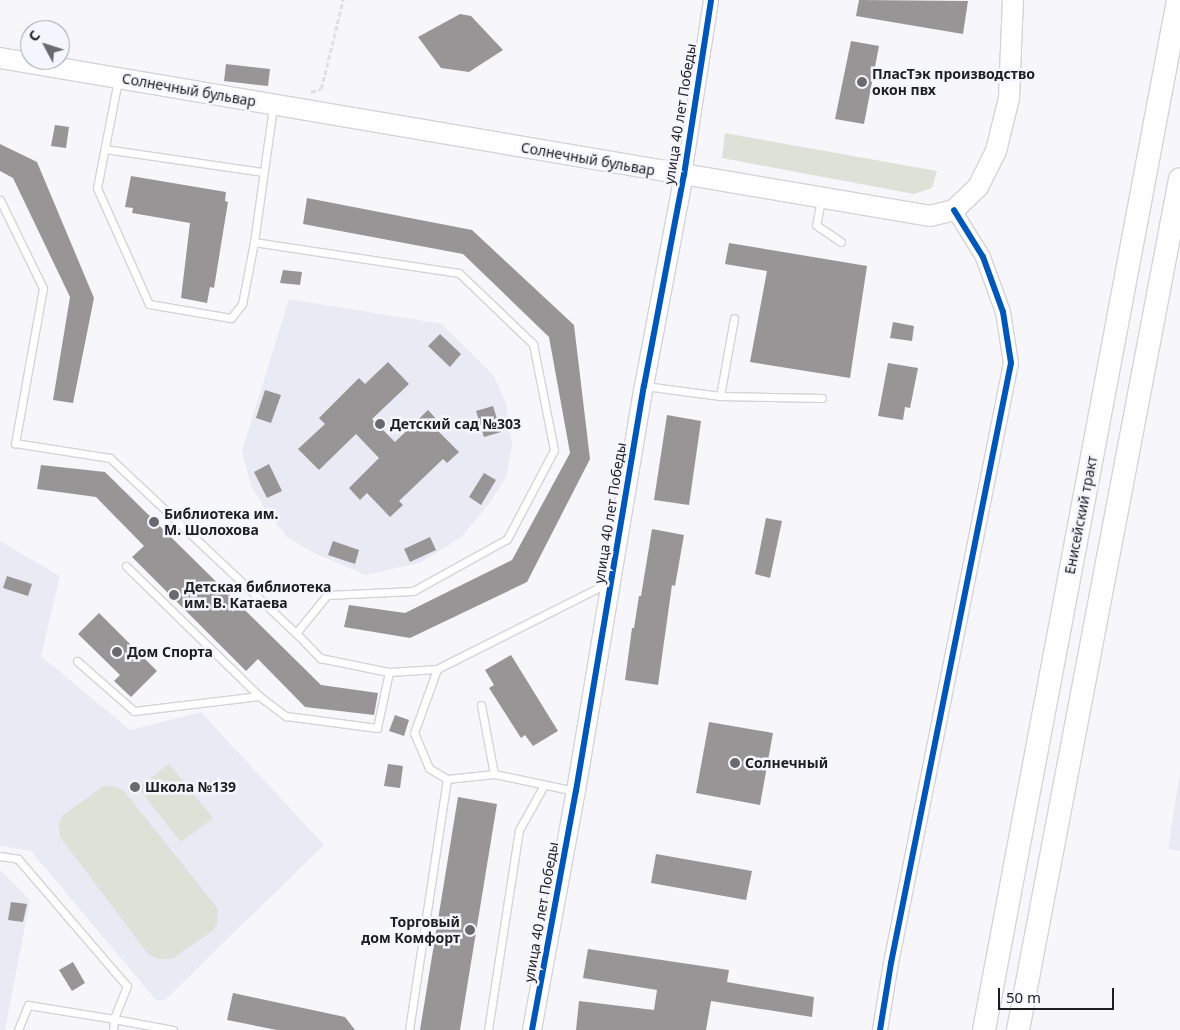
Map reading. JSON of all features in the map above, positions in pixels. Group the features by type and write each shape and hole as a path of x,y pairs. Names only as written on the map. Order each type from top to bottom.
{"main road":[{"name":"Солнечный бульвар","path":"0,58 273,106 930,216 954,210 978,187 996,150 1009,98 1013,0"},
{"name":"Енисейский тракт","path":"984,1030 1178,0"},
{"path":"1018,1030 1180,178"}],"street":[{"name":"улица 40 лет Победы","path":"532,1030 576,791 644,386 684,175 711,0"},
{"path":"880,1030 893,954 1011,363 1003,312 984,257 954,210"}],"lane":[{"path":"119,78 97,188 149,304 231,318 242,304 254,242 262,172 273,106"},
{"path":"105,149 262,172"},
{"path":"822,197 816,225 841,242"},
{"path":"0,200 44,288 15,443 110,458 296,633 320,658 389,672 436,669 612,582"},
{"path":"254,242 459,273 532,344 554,450 507,539 413,591 327,594 296,633"},
{"path":"720,396 734,318"},
{"path":"644,386 720,396 822,398"},
{"path":"126,566 259,696 286,716 377,728 389,672"},
{"path":"77,661 134,711 259,696"},
{"path":"436,669 414,733 429,768 447,779 494,774 576,791"},
{"path":"481,705 494,774"},
{"path":"409,1030 447,779"},
{"path":"488,1030 519,830 544,785"},
{"path":"0,856 18,858 127,986 114,1019 113,1030"},
{"path":"18,1030 28,1005 172,1030"}],"path":[{"path":"306,94 321,89 343,0"}],"shaded area":[{"path":"725,133 937,171 932,188 914,194 722,158"},
{"name":"Детский сад №303","path":"289,299 442,324 494,376 506,403 512,445 506,477 489,504 461,537 420,563 365,575 314,553 287,537 266,511 251,486 242,451"},
{"name":"Школа №139","path":"0,541 60,576 41,656 130,730 201,712 324,845 165,1000 156,1000 31,851 0,846"},
{"path":"169,764 213,818 181,842 138,788"},
{"path":"1180,771 1180,851 1168,849"},
{"path":"104,786 117,787 125,792 218,909 217,925 212,931 172,959 159,959 148,954 60,837 59,824 63,815"},
{"path":"0,870 30,900 5,1030 0,1030"}],"building":[{"path":"859,0 968,1 963,34 856,16"},
{"path":"460,14 471,16 503,50 469,72 441,68 418,37"},
{"path":"851,41 879,46 864,124 835,119"},
{"path":"226,64 270,69 268,86 224,81"},
{"path":"55,125 69,127 66,148 51,146"},
{"path":"0,144 37,162 94,298 73,403 53,400 70,297 13,178 0,171"},
{"path":"131,176 226,192 225,201 228,202 214,288 210,287 207,303 181,298 190,223 132,213 133,208 125,207"},
{"path":"307,198 472,230 574,325 590,459 527,582 410,638 344,627 349,605 405,613 512,560 570,453 549,337 463,254 303,224"},
{"path":"729,243 867,266 850,378 750,362 767,271 725,264"},
{"path":"283,270 302,272 300,285 280,283"},
{"path":"893,322 914,326 912,341 890,338"},
{"path":"440,334 461,354 450,367 428,346"},
{"path":"388,362 409,384 372,419 395,442 428,410 439,422 434,427 459,452 447,463 443,459 399,501 403,505 390,517 367,493 360,500 349,488 379,458 356,434 319,470 298,449 325,424 319,418 359,378 365,384"},
{"path":"888,363 918,368 910,408 905,407 903,420 878,416"},
{"path":"265,390 281,395 271,423 256,418"},
{"path":"493,406 501,432 484,437 476,411"},
{"path":"667,415 701,421 689,505 654,500"},
{"path":"269,464 282,491 267,498 254,472"},
{"path":"41,465 105,472 321,685 378,693 374,715 305,707 258,659 246,671 132,557 144,546 96,497 37,489"},
{"path":"484,473 496,480 481,505 469,497"},
{"path":"766,518 782,521 770,578 755,574"},
{"path":"652,529 684,535 675,586 672,585 658,685 625,680 632,628 634,628 639,596 641,596"},
{"path":"430,537 436,550 410,562 404,549"},
{"path":"333,541 359,550 355,564 328,555"},
{"path":"7,576 32,584 28,596 3,588"},
{"name":"Дом Спорта","path":"99,613 157,671 131,697 114,681 120,675 78,634"},
{"path":"511,655 558,731 533,746 525,735 521,738 489,688 494,685 485,670"},
{"path":"395,715 409,720 404,736 389,731"},
{"name":"Солнечный","path":"709,722 773,733 760,805 696,793"},
{"path":"388,764 403,766 400,788 384,786"},
{"path":"458,797 497,804 460,1030 420,1030"},
{"path":"656,854 752,871 746,900 651,883"},
{"path":"11,902 27,904 23,922 8,920"},
{"path":"588,949 729,970 727,982 814,997 812,1017 711,1001 706,1030 576,1030 579,1001 654,1010 657,990 583,978"},
{"path":"73,962 85,983 72,991 59,970"},
{"path":"233,993 345,1017 355,1030 277,1030 227,1020"}],"cycle path":[{"path":"532,1030 576,791 644,386 684,175 711,0"},
{"path":"880,1030 891,963 1011,363 1003,312 983,257 954,210"}],"place":[{"name":"ПласТэк производство окон пвх","path":"862,82"},
{"name":"Детский сад №303","path":"380,424"},
{"name":"Библиотека им. М. Шолохова","path":"154,522"},
{"name":"Детская библиотека им. В. Катаева","path":"174,595"},
{"name":"Дом Спорта","path":"117,652"},
{"name":"Солнечный","path":"735,763"},
{"name":"Школа №139","path":"135,787"},
{"name":"Торговый дом Комфорт","path":"470,930"}]}
